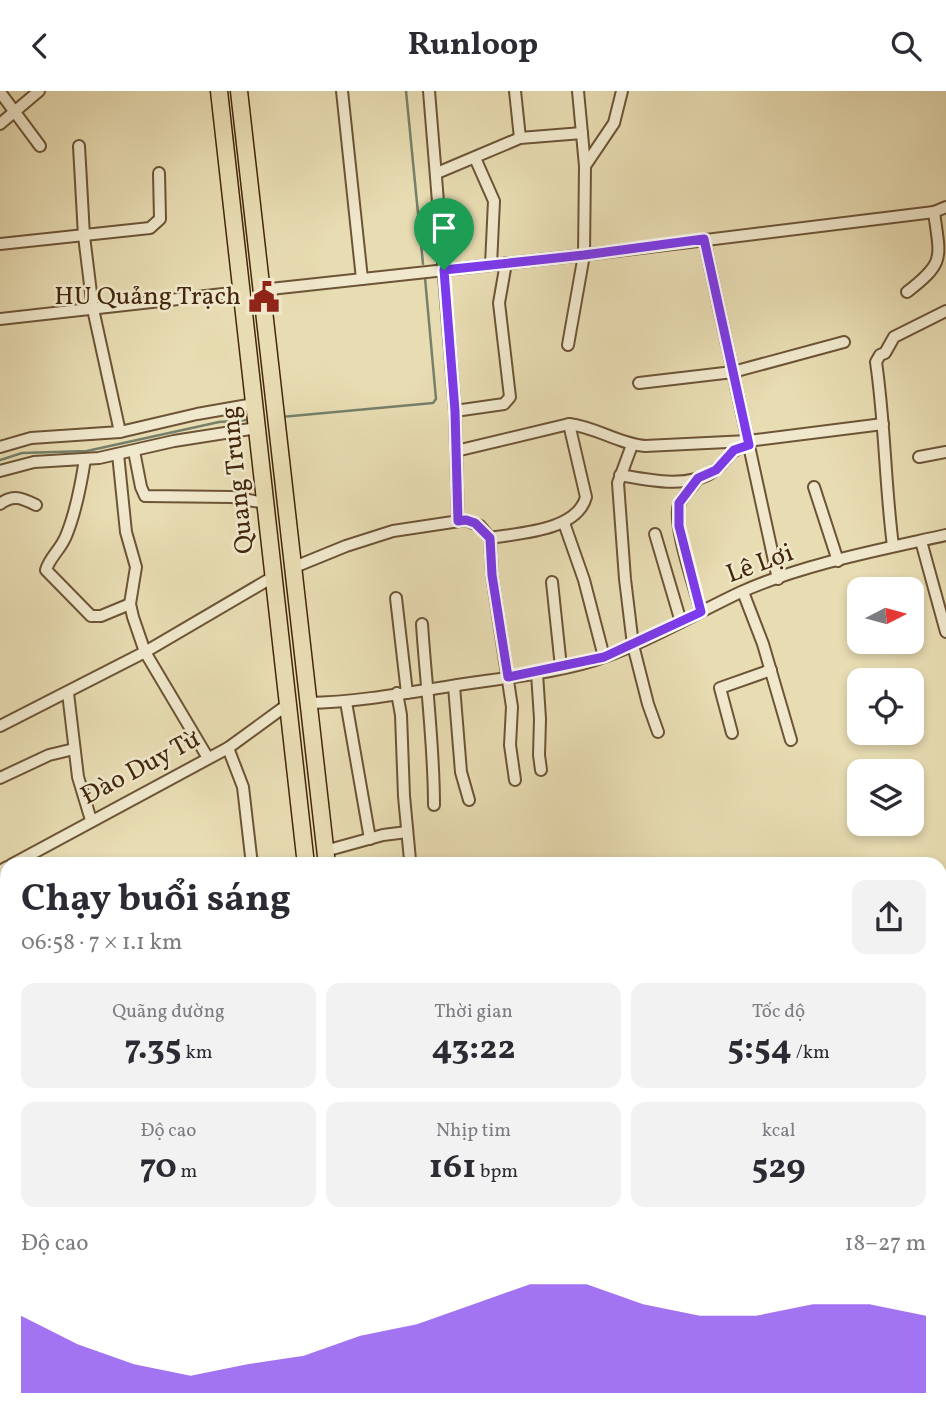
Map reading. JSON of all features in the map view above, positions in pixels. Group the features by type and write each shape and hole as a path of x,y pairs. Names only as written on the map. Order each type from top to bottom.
{"highway":[{"name":"Quang Trung","path":"219,91 305,857"},
{"name":"Quang Trung","path":"239,91 326,857"},
{"path":"241,292 261,291"},
{"path":"254,400 274,394"},
{"path":"259,447 279,445"},
{"path":"265,503 285,501"},
{"path":"288,705 308,703"}],"street":[{"path":"0,124 38,91"},
{"path":"342,91 362,279"},
{"path":"429,91 455,411 458,521"},
{"path":"516,91 520,138"},
{"path":"568,345 584,255 585,166 578,91"},
{"path":"585,166 614,123 622,91"},
{"path":"0,92 40,146"},
{"path":"437,173 520,138 582,133"},
{"path":"79,146 84,236 93,309 120,432"},
{"path":"475,158 494,201 491,265"},
{"path":"0,244 150,228 160,219 159,173"},
{"path":"261,291 584,255 934,212 946,207"},
{"path":"907,292 929,276 939,260 934,212"},
{"path":"704,239 778,579"},
{"path":"455,411 504,404 510,397 499,303 506,263"},
{"path":"0,319 241,292"},
{"path":"893,546 877,358 885,353 894,337 946,311"},
{"path":"639,383 733,372 844,342"},
{"path":"0,447 32,438 120,432 254,400"},
{"path":"456,451 569,424 587,426 632,445 748,443 883,424"},
{"path":"490,538 564,523 583,505 586,497 569,424"},
{"path":"0,471 34,462 118,454 174,441 257,428"},
{"path":"621,475 667,481 698,478 716,470 734,450 748,443"},
{"path":"632,445 621,475 619,495 633,645 658,731"},
{"path":"134,451 145,496 232,497 265,503"},
{"path":"919,457 946,452"},
{"path":"118,454 126,532 136,567 130,604 145,652 208,758"},
{"path":"85,459 81,487 70,526 46,570 91,616 130,604"},
{"path":"698,478 679,503 678,515 701,612"},
{"path":"814,487 838,561"},
{"path":"0,504 17,497 36,505"},
{"path":"292,568 385,533 466,520 475,523 490,538 492,575 512,707 511,760 515,780"},
{"path":"564,523 584,580 604,657"},
{"path":"655,534 681,622"},
{"name":"Lê Lợi","path":"308,703 346,702 426,691 537,673 604,657 743,591 838,561 946,535"},
{"path":"921,541 946,632"},
{"path":"0,726 145,652 273,577"},
{"path":"552,582 561,667"},
{"path":"743,591 771,670 791,740"},
{"path":"396,598 410,857"},
{"path":"422,624 432,735 433,805"},
{"path":"732,733 720,688 771,670"},
{"path":"537,673 541,770"},
{"path":"454,685 461,772 468,800"},
{"path":"68,693 78,777 91,820"},
{"path":"346,702 370,839"},
{"name":"Đào Duy Từ","path":"25,857 228,748 288,705"},
{"path":"228,748 243,787 251,857"},
{"path":"0,778 49,755 74,749"},
{"path":"328,857 370,839 407,832"}],"waterway":[{"path":"406,91 423,264"},
{"path":"281,417 433,403 436,399 425,278"},
{"path":"0,460 22,453 87,451 219,422 247,420"}],"place":[{"name":"HU Quảng Trạch","path":"264,297"}],"route":[{"path":"704,239 749,445 734,450 716,470 698,478 679,503 679,526 701,612 604,657 508,677 492,575 490,538 475,523 458,521 455,411 444,270 704,239"}]}
